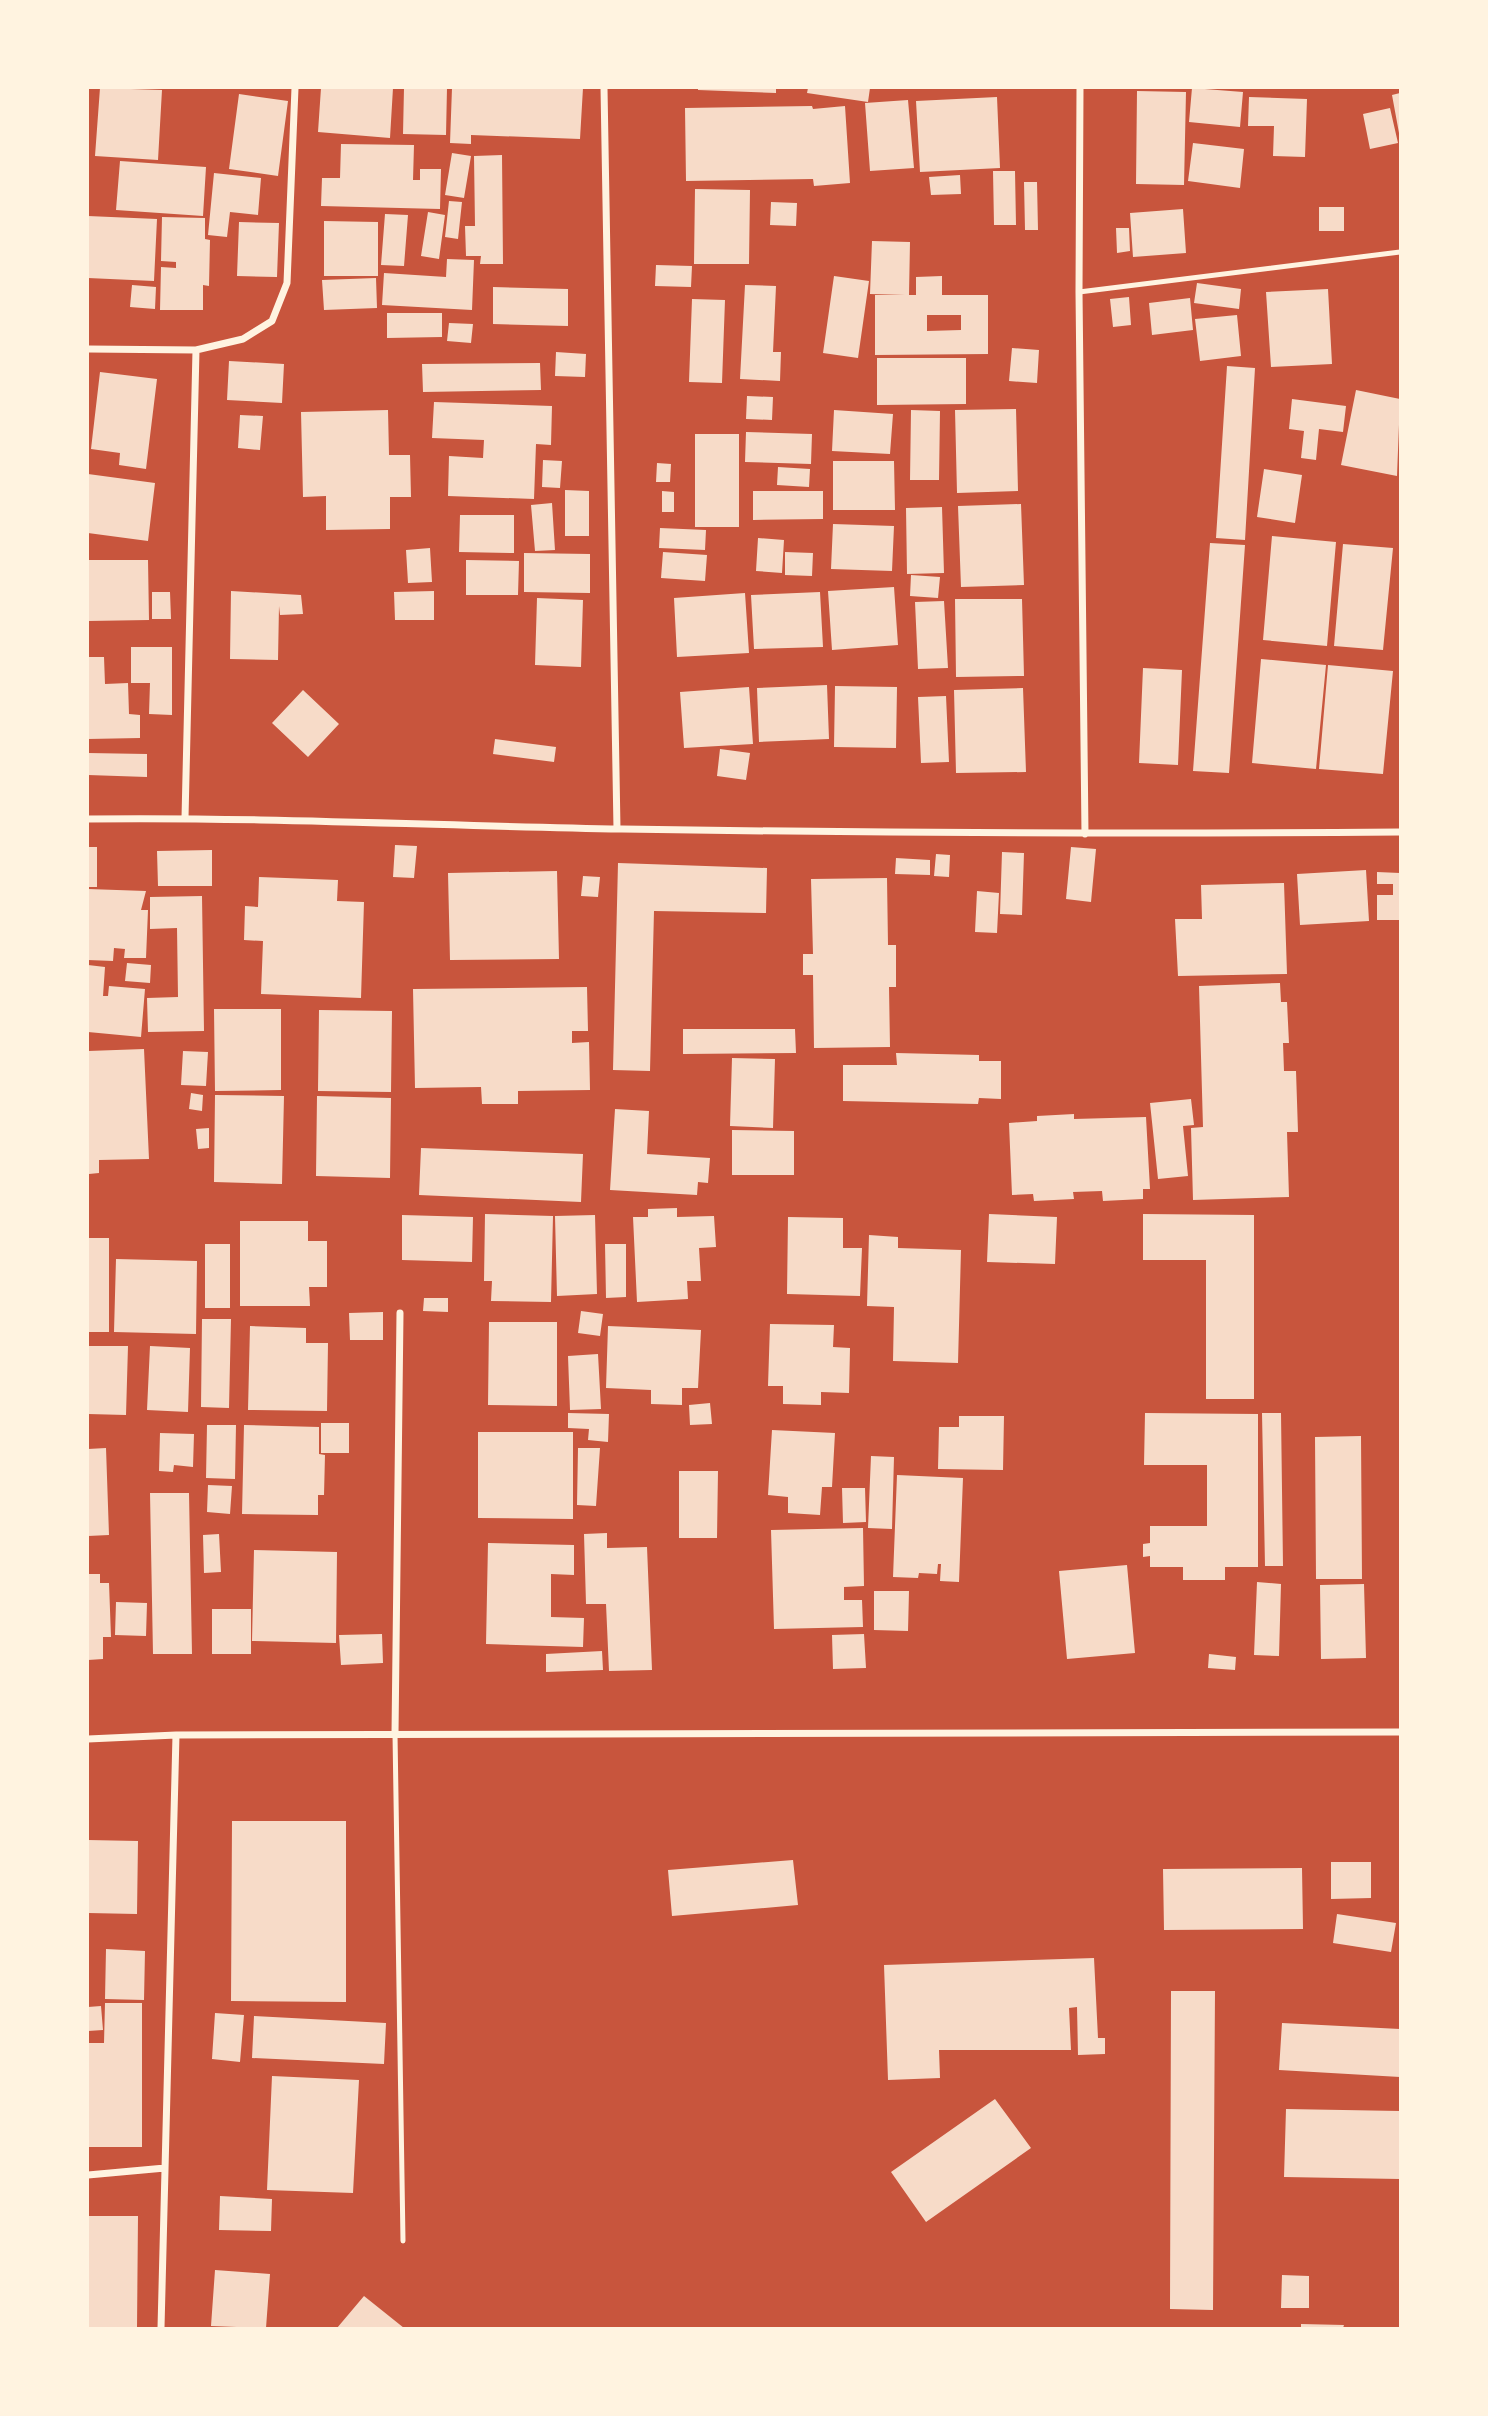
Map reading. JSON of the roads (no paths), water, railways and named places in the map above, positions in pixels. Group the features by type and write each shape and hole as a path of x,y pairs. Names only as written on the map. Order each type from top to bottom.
{"street":[{"path":"88,349 196,350 243,340 272,321 287,283 295,88"},
{"path":"604,88 617,828"},
{"path":"1080,88 1084,834"},
{"path":"185,818 196,350"},
{"path":"88,819 185,818 617,828 1084,834 1401,832"},
{"path":"395,1734 400,1313"},
{"path":"88,1739 176,1735 1401,1732"},
{"path":"161,2329 176,1735"},
{"path":"88,2175 165,2168"}],"lane":[{"path":"1079,292 1401,252"},
{"path":"395,1734 403,2241"}]}
